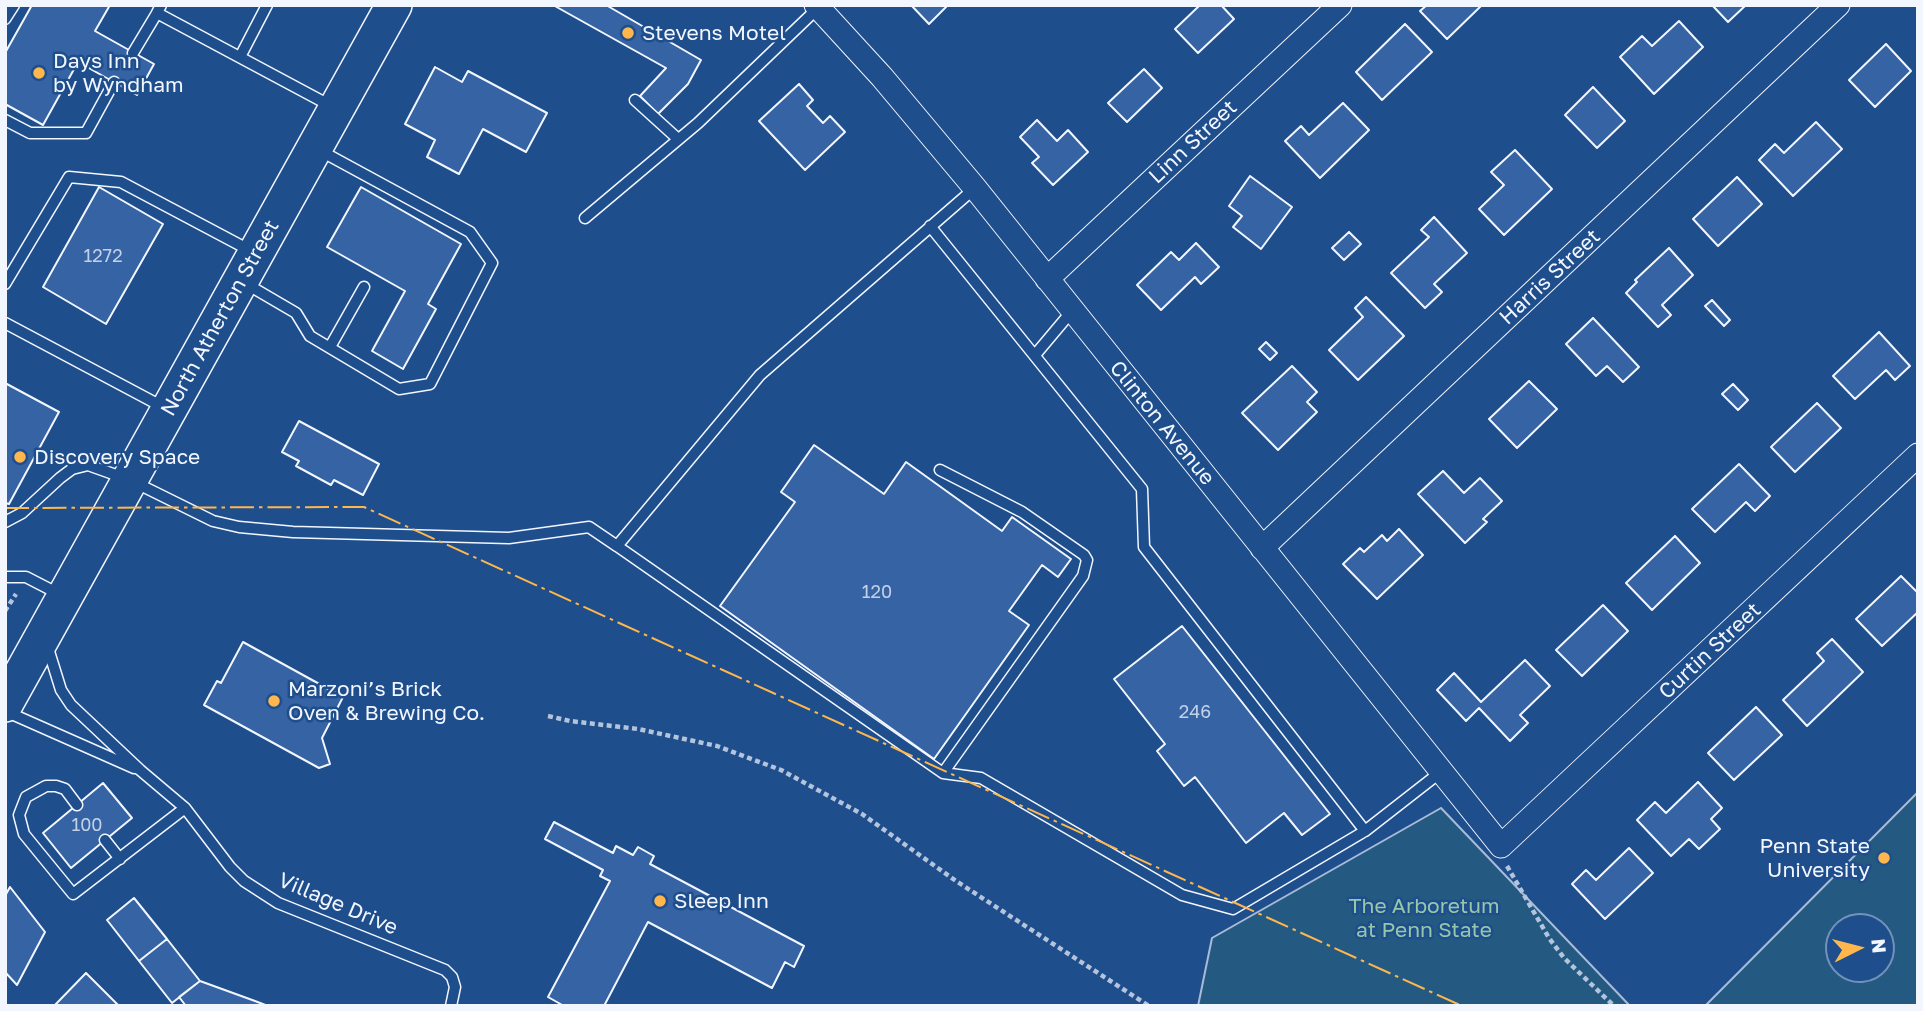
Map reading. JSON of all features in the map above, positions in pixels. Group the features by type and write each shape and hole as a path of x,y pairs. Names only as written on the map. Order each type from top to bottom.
{"main road":[{"name":"North Atherton Street","path":"5,704 394,5"}],"street":[{"name":"Linn Street","path":"1047,279 1340,5"},
{"name":"Harris Street","path":"1262,548 1838,5"},
{"name":"Clinton Avenue","path":"817,6 975,188 1501,846"},
{"name":"Curtin Street","path":"1501,846 1918,455"}],"lane":[{"path":"5,19 14,5"},
{"path":"240,57 267,5"},
{"path":"585,218 678,139 817,6"},
{"path":"133,53 159,9 240,57 337,108"},
{"path":"5,120 30,133 86,133 114,82"},
{"path":"635,100 678,139"},
{"path":"5,284 69,177 121,181 248,267 296,313 310,336 399,389 430,384 492,263 470,232 315,148"},
{"path":"617,546 760,375 975,188"},
{"path":"930,226 1142,489 1144,547 1365,831"},
{"path":"330,347 364,287"},
{"path":"1035,355 1072,311"},
{"path":"5,323 169,410"},
{"path":"5,522 22,513 72,469 88,465 130,480 213,521 239,527 509,538 589,527 943,773 981,778 1182,895 1233,909 1365,831 1442,771"},
{"path":"940,470 1022,512 1084,555 1087,560 1083,576 943,773"},
{"path":"5,577 26,577 65,597"},
{"name":"Village Drive","path":"48,628 46,641 54,672 71,705 185,808 229,867 244,881 278,903 445,970 452,977 455,987 451,1006"},
{"name":"Village Drive","path":"5,711 107,758 140,770"},
{"path":"77,805 65,789 46,786 26,797 19,815 24,834 73,894 185,808"},
{"path":"105,840 120,859"}],"path":[{"path":"548,716 638,729 717,746 781,771 862,814 956,881 1149,1006"},
{"path":"1501,846 1518,887 1549,938 1564,958 1614,1006"}],"green space":[{"name":"Penn State University","path":"1918,792 1918,1006 1705,1006"},
{"name":"The Arboretum at Penn State","path":"1441,808 1630,1006 1198,1006 1212,938"}],"building":[{"name":"Days Inn by Wyndham","path":"32,5 110,5 95,31 154,64 137,95 78,62 43,125 5,104 5,53"},
{"name":"Stevens Motel","path":"553,5 606,5 701,60 688,84 658,114 640,96 666,68"},
{"path":"911,5 948,5 929,24"},
{"path":"1200,5 1221,5 1234,19 1198,53 1175,29"},
{"path":"1427,5 1482,5 1447,39 1420,11"},
{"path":"1712,5 1746,5 1728,22"},
{"path":"1679,21 1703,47 1654,94 1620,57 1642,36 1652,46"},
{"path":"1405,24 1432,52 1382,100 1356,72"},
{"path":"1886,44 1911,71 1875,107 1849,80"},
{"path":"435,67 462,82 468,71 547,113 526,152 483,129 459,174 427,157 435,140 405,124"},
{"path":"1144,69 1162,88 1127,122 1108,103"},
{"path":"799,84 813,100 807,106 823,123 830,116 845,132 805,170 759,121"},
{"path":"1593,87 1625,121 1597,148 1565,115"},
{"path":"1343,103 1369,130 1320,178 1285,141 1301,126 1309,135"},
{"path":"1037,120 1057,141 1068,130 1088,152 1053,185 1032,163 1039,157 1020,137"},
{"path":"1816,122 1842,149 1793,196 1759,160 1775,144 1784,153"},
{"path":"1515,150 1552,189 1504,235 1479,209 1504,185 1491,172"},
{"path":"1250,176 1292,207 1261,249 1233,227 1242,216 1229,206"},
{"path":"1737,177 1762,204 1718,246 1693,219"},
{"path":"99,187 163,224 106,324 43,287"},
{"path":"361,187 461,244 428,304 436,309 403,369 372,351 405,291 327,247"},
{"path":"1434,217 1467,253 1434,284 1442,292 1425,308 1391,273 1429,237 1421,230"},
{"path":"1349,232 1361,244 1344,260 1332,248"},
{"path":"1196,243 1219,267 1201,284 1195,277 1161,310 1137,285 1171,252 1179,260"},
{"path":"1669,248 1693,275 1662,305 1671,315 1658,327 1626,293 1637,282 1635,280"},
{"path":"1366,297 1404,336 1358,380 1329,350 1363,317 1355,308"},
{"path":"1712,300 1730,320 1724,326 1705,306"},
{"path":"1593,318 1639,367 1623,382 1607,366 1596,376 1566,344"},
{"path":"1879,332 1910,366 1895,380 1886,370 1855,399 1833,376"},
{"path":"1266,342 1277,353 1270,360 1259,349"},
{"path":"1292,366 1317,392 1307,402 1317,412 1278,450 1242,413"},
{"path":"1529,381 1557,409 1517,448 1489,419"},
{"name":"Discovery Space","path":"5,383 59,412 9,504 5,503"},
{"path":"1733,384 1748,400 1738,410 1722,394"},
{"path":"1817,403 1841,428 1795,472 1771,447"},
{"path":"299,421 379,464 363,495 334,480 331,485 296,466 299,461 282,452"},
{"path":"814,445 884,494 906,462 1002,531 1012,517 1071,559 1058,577 1042,565 1009,611 1029,625 934,759 720,606 795,502 781,492"},
{"path":"1739,464 1770,496 1755,511 1746,502 1715,532 1692,509"},
{"path":"1443,471 1464,493 1480,478 1502,501 1483,519 1487,522 1465,543 1418,494"},
{"path":"1399,529 1423,555 1377,599 1343,564 1360,548 1364,552 1382,535 1387,541"},
{"path":"1675,536 1700,563 1652,610 1626,583"},
{"path":"1901,576 1918,593 1918,612 1882,646 1856,619"},
{"path":"1603,605 1628,631 1582,676 1556,650"},
{"path":"1182,626 1330,814 1302,835 1284,813 1246,843 1195,777 1184,786 1157,751 1165,744 1114,679"},
{"path":"1832,639 1863,672 1807,726 1783,700 1824,661 1817,653"},
{"name":"Marzoni’s Brick Oven & Brewing Co.","path":"243,642 343,697 322,738 330,764 319,768 204,705 217,681 221,683"},
{"path":"1525,660 1550,686 1520,715 1528,723 1510,741 1479,708 1466,721 1437,690 1454,673 1481,702"},
{"path":"1756,707 1782,735 1734,780 1708,753"},
{"path":"1698,782 1722,808 1711,819 1720,829 1699,849 1689,839 1671,856 1637,820 1655,802 1666,813"},
{"path":"103,783 132,818 71,868 43,833"},
{"name":"Sleep Inn","path":"554,822 613,853 616,846 633,855 638,847 654,856 650,864 804,946 794,967 785,962 772,988 648,922 604,1006 564,1006 548,997 610,881 600,876 603,870 545,839"},
{"path":"1629,848 1653,873 1605,919 1572,884 1586,870 1596,880"},
{"path":"10,887 45,932 17,985 5,972 5,896"},
{"path":"134,898 167,939 139,961 107,920"},
{"path":"167,939 200,981 172,1003 139,961"},
{"path":"86,973 119,1006 54,1006"},
{"path":"200,981 268,1006 186,1006 179,997"}],"power":[{"path":"5,508 364,507 1462,1006"}],"place":[{"name":"Stevens Motel","path":"628,33"},
{"name":"Days Inn by Wyndham","path":"39,73"},
{"name":"Discovery Space","path":"20,457"},
{"name":"Marzoni’s Brick Oven & Brewing Co.","path":"274,701"},
{"name":"Penn State University","path":"1884,858"},
{"name":"Sleep Inn","path":"660,901"}]}
